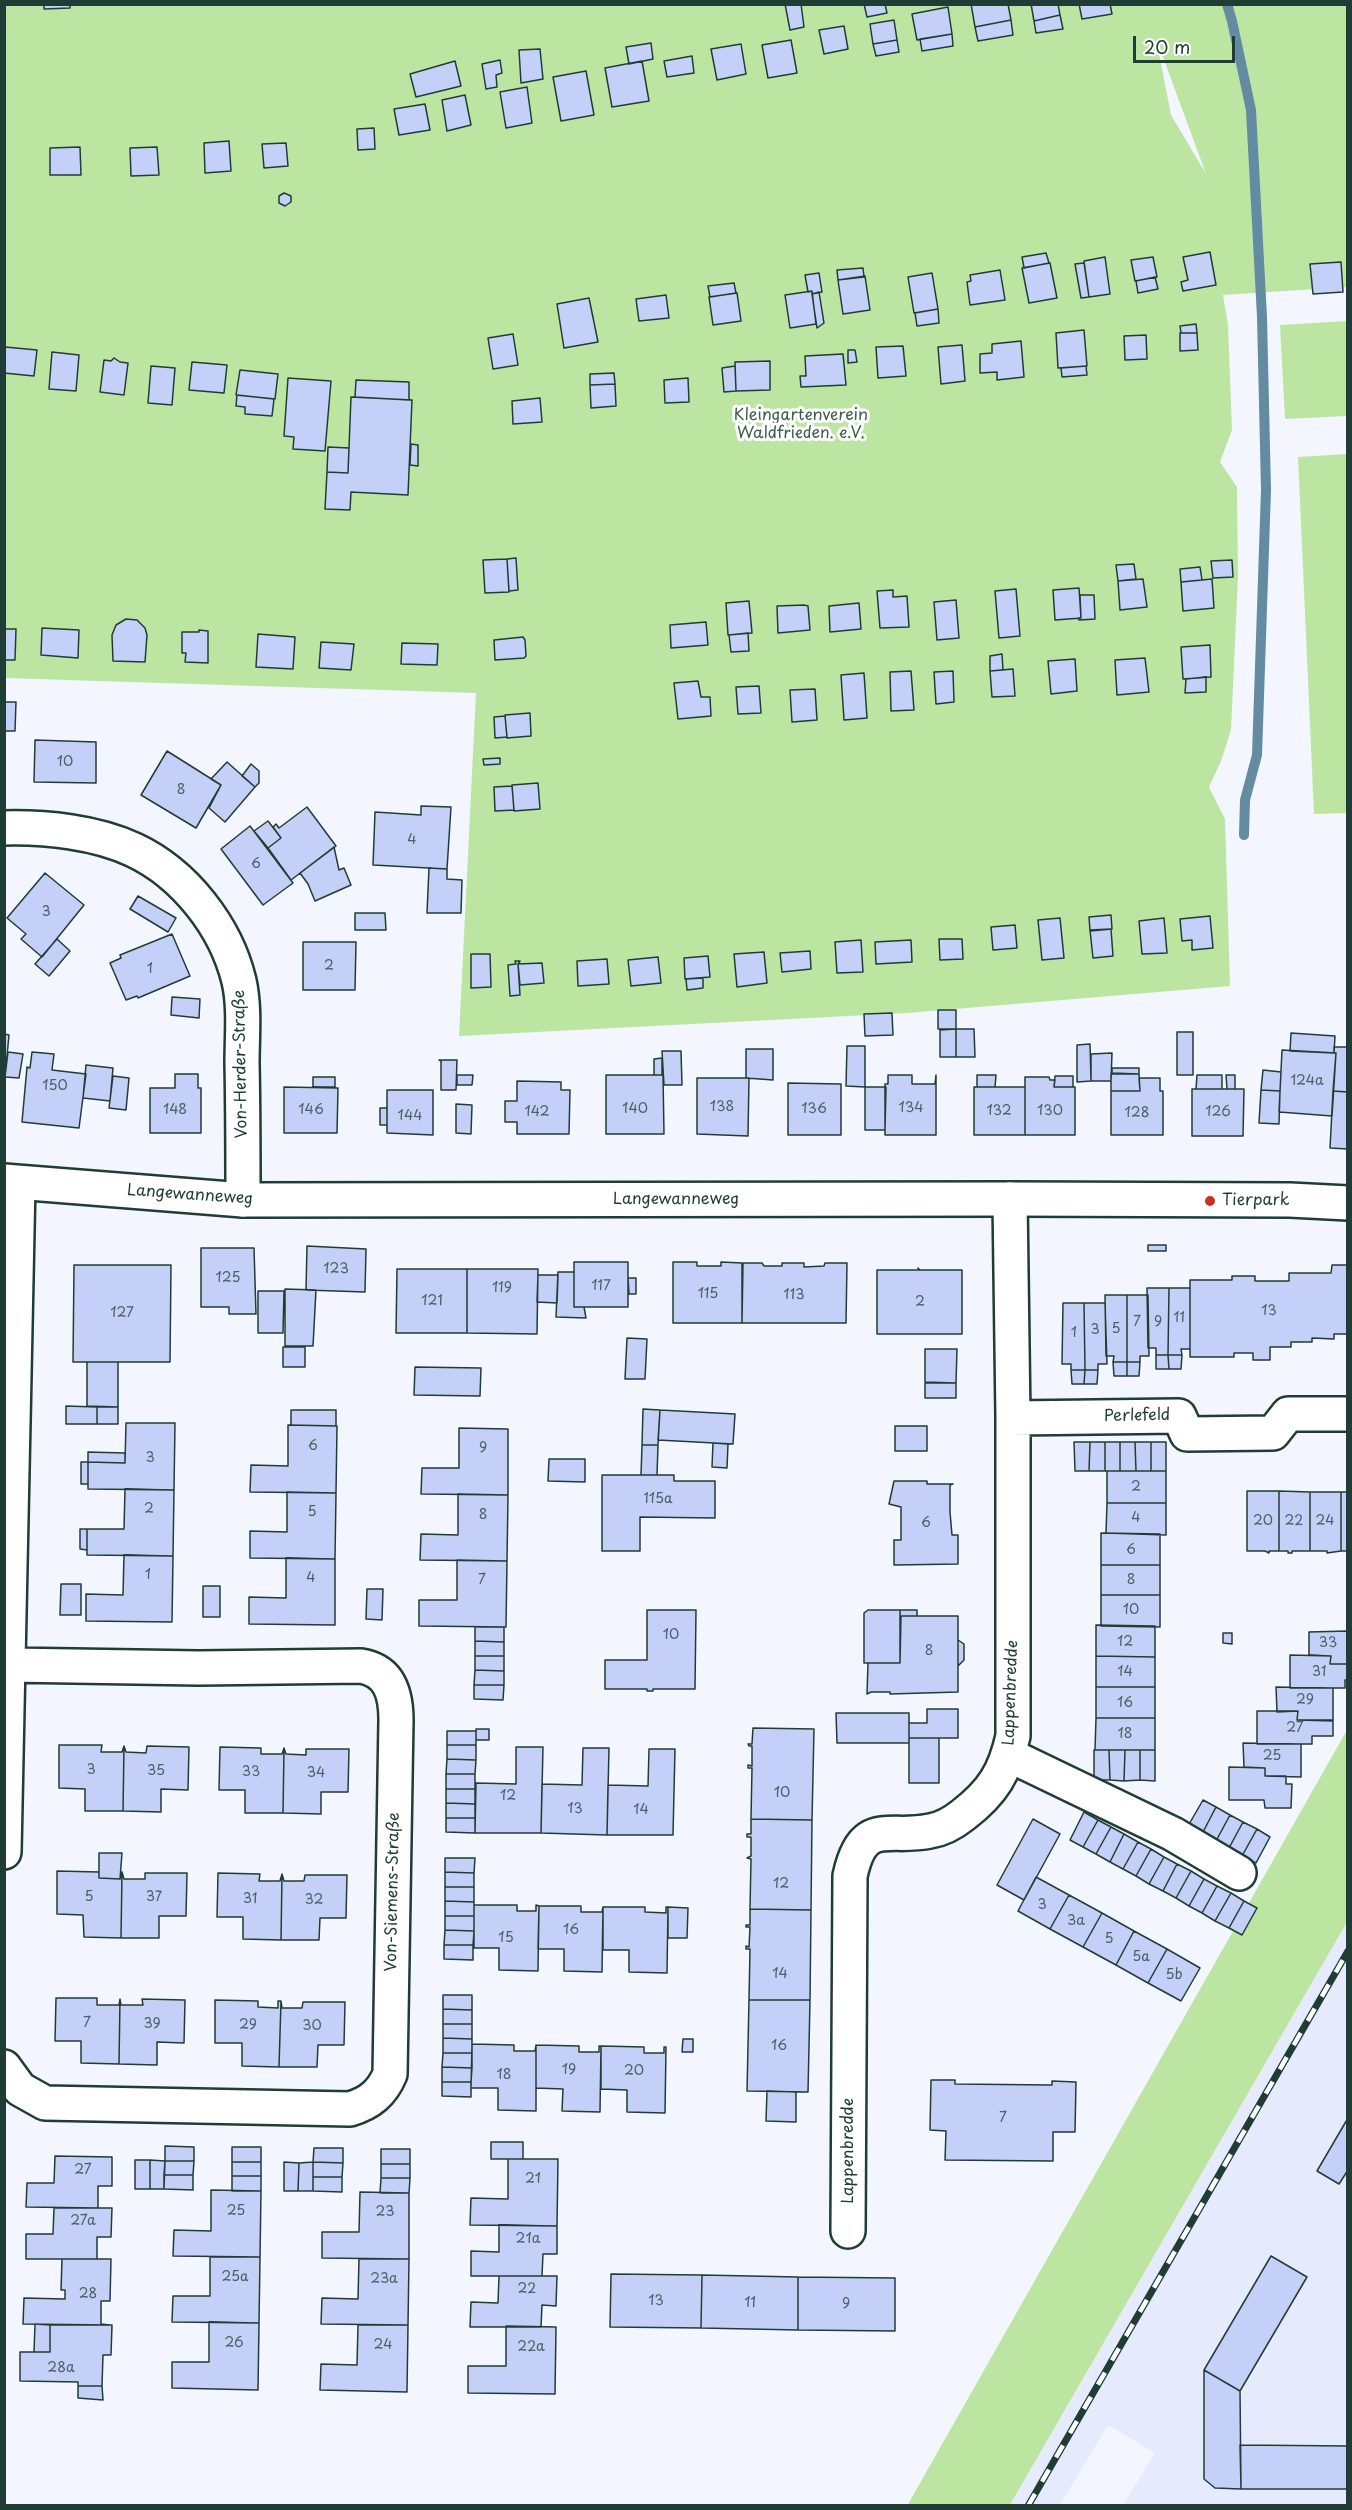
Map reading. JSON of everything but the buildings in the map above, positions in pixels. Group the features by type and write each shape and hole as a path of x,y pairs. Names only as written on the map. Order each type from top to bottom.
{"street":[{"name":"Von-Herder-Straße","path":"4,828 63,831 95,837 134,850 181,883 212,920 226,943 240,984 243,1200"},
{"name":"Langewanneweg","path":"11,1182 243,1200 1010,1199 1290,1200 1347,1203"},
{"path":"4,1852 10,1665 11,1182"},
{"name":"Lappenbredde","path":"848,2231 850,1876 854,1858 863,1842 877,1834 930,1832 951,1824 987,1795 1001,1774 1009,1755 1013,1736 1010,1199"},
{"name":"Perlefeld","path":"1013,1418 1179,1416 1187,1434 1274,1433 1288,1414 1347,1414"},
{"name":"Von-Siemens-Straße","path":"5,2068 20,2090 45,2103 350,2109 364,2105 375,2097 385,2086 390,2074 396,1720 396,1700 387,1680 371,1668 361,1666 199,1668 10,1665"},
{"path":"1009,1755 1173,1834 1239,1873"}],"shaded area":[{"path":"1347,1922 1347,2505 1123,2505 1155,2453 1108,2425 1060,2505 1010,2506"}],"green space":[{"name":"Kleingartenverein Waldfrieden. e.V.","path":"5,5 1347,5 1347,287 1223,295 1228,325 1232,430 1220,462 1237,487 1238,577 1231,730 1221,761 1209,787 1225,819 1230,986 907,1013 459,1036 476,693 5,678","holes":["1156,38 1206,174 1171,115"]},
{"path":"1347,321 1347,416 1285,419 1280,325"},
{"path":"1347,454 1347,813 1314,814 1298,457"},
{"path":"1347,1730 1347,1922 1010,2505 907,2506"}],"waterway":[{"path":"1227,4 1251,110 1262,317 1266,490 1257,755 1245,800 1244,835"}],"railway":[{"path":"1028,2506 1348,1951"}],"place":[{"name":"Tierpark","path":"1210,1201"}]}
